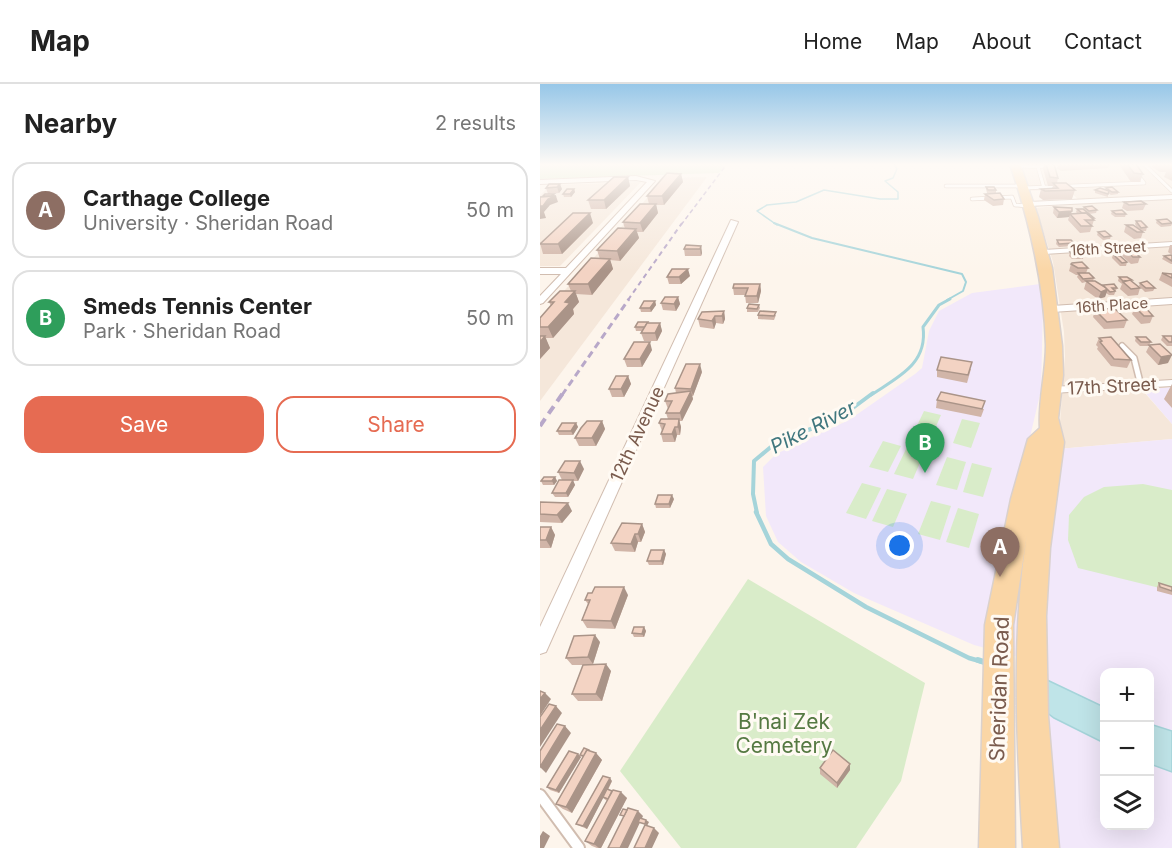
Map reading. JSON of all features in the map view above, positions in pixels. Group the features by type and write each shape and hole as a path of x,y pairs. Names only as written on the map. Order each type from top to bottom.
{"main road":[{"name":"Sheridan Road","path":"1025,200 1044,252 1052,309 1052,390 1048,432 1054,442 1037,558 1031,642 1031,722 1041,848"},
{"name":"Sheridan Road","path":"997,848 999,625 1022,499 1038,439 1048,432"}],"street":[{"path":"540,301 635,200"},
{"name":"12th Avenue","path":"540,646 734,222"},
{"name":"16th Street","path":"1044,252 1172,244"},
{"path":"540,270 568,271"},
{"name":"16th Place","path":"1052,309 1172,301"},
{"name":"17th Street","path":"1052,390 1172,383"}],"lane":[{"path":"1122,346 1134,358 1141,386"},
{"path":"540,795 579,848"}],"shaded area":[{"path":"540,200 624,200 560,266 540,266"},
{"path":"646,200 690,200 540,401 540,318"},
{"path":"1078,200 1172,200 1172,387 1143,391 1172,424 1172,439 1058,449 1065,356 1064,332 1053,262 1036,208 1082,203"},
{"path":"1040,284 1043,306 1041,390 1030,437 1058,449 1172,439 1172,848 1024,848 1020,657 974,645 854,593 801,562 778,542 766,516 763,467 776,454 849,420 922,368 929,331 939,311 972,293"},
{"path":"1172,387 1172,424 1143,390"}],"green space":[{"path":"924,411 941,415 931,438 913,434"},
{"path":"962,419 980,423 971,448 953,443"},
{"path":"883,441 901,446 888,472 869,467"},
{"path":"907,447 925,451 913,479 894,474"},
{"path":"947,457 966,462 957,490 936,485"},
{"path":"972,463 992,468 983,497 963,492"},
{"path":"862,483 881,488 866,519 846,513"},
{"path":"1143,484 1172,490 1172,591 1078,568 1068,540 1069,515 1084,497 1104,487"},
{"path":"887,489 907,494 893,527 872,521"},
{"path":"931,501 951,506 940,540 918,534"},
{"path":"958,508 979,514 969,548 946,542"},
{"name":"B'nai Zek Cemetery","path":"748,579 925,683 901,781 856,848 681,848 620,771"}],"water":[{"path":"1043,678 1100,705 1100,741 1054,718 1045,711"},
{"path":"1154,725 1172,731 1172,772 1154,765"}],"building":[{"path":"540,200 548,200 543,206 540,206"},
{"path":"1141,201 1146,204 1129,205 1124,202"},
{"path":"640,204 656,204 640,223 623,222"},
{"path":"1092,206 1097,210 1089,211 1084,207"},
{"path":"1054,207 1072,208 1072,211 1059,212"},
{"path":"1077,209 1083,209 1094,218 1082,213"},
{"path":"1122,210 1126,214 1116,214 1112,211"},
{"path":"573,213 590,213 558,244 540,244"},
{"path":"1086,213 1094,220 1085,220 1092,226 1081,226 1070,214"},
{"path":"1167,219 1172,223 1162,224 1157,220"},
{"path":"1136,221 1141,221 1147,227 1141,228"},
{"path":"1126,225 1133,225 1143,232 1137,232"},
{"path":"618,228 636,229 617,251 597,250"},
{"path":"1105,231 1111,236 1104,237 1098,232"},
{"path":"1057,240 1071,240 1074,243 1059,244"},
{"path":"686,245 701,246 700,249 684,249"},
{"path":"1124,249 1131,249 1140,257 1133,257"},
{"path":"1070,252 1080,252 1084,255 1073,256"},
{"path":"1113,254 1120,256 1127,262 1122,263"},
{"path":"1171,255 1172,261 1164,256"},
{"path":"591,258 610,259 588,284 568,284"},
{"path":"1082,262 1088,268 1078,268 1071,264 1072,263"},
{"path":"672,269 688,269 679,277 667,277"},
{"path":"1078,273 1089,273 1094,278 1083,279"},
{"path":"1119,277 1127,277 1132,280 1123,281"},
{"path":"1130,280 1140,288 1131,289 1123,282"},
{"path":"1086,281 1095,281 1108,289 1101,292"},
{"path":"1147,281 1155,288 1146,288 1140,283"},
{"path":"734,284 760,284 757,296 745,296 748,288 733,288"},
{"path":"1114,284 1117,288 1112,288 1115,291 1110,292 1103,285"},
{"path":"560,291 575,291 565,302 570,303 548,327 540,327 540,318 554,302 549,302"},
{"path":"665,297 678,297 674,304 661,303"},
{"path":"644,301 655,301 650,308 640,308"},
{"path":"749,304 759,305 757,309 747,308"},
{"path":"1144,306 1153,316 1144,316 1135,307"},
{"path":"1114,308 1127,320 1107,322 1095,310"},
{"path":"724,311 722,316 715,316 712,321 698,319 702,312"},
{"path":"760,311 776,312 774,316 758,315"},
{"path":"638,322 648,322 645,327 635,327"},
{"path":"647,323 660,323 655,333 641,333"},
{"path":"1163,336 1172,336 1172,342 1169,342"},
{"path":"1111,337 1131,360 1114,359 1099,338"},
{"path":"1136,337 1146,337 1151,342 1141,342"},
{"path":"634,342 650,342 640,359 624,359"},
{"path":"1160,344 1172,355 1161,357 1149,345"},
{"path":"941,357 972,362 968,375 937,370"},
{"path":"686,364 700,364 691,389 675,388"},
{"path":"616,376 628,376 621,389 609,389"},
{"path":"691,391 680,413 666,413 672,401 665,401 668,394"},
{"path":"941,392 985,401 982,409 937,400"},
{"path":"661,419 679,419 678,427 675,427 672,434 661,434 665,424 659,423"},
{"path":"587,421 602,421 592,438 575,438 581,428"},
{"path":"562,423 576,423 571,431 557,431"},
{"path":"565,461 580,461 574,473 558,472"},
{"path":"544,477 555,477 552,481 541,481"},
{"path":"559,480 573,480 566,493 552,493"},
{"path":"658,495 672,495 669,504 655,504"},
{"path":"540,502 568,503 557,515 540,514"},
{"path":"622,523 642,524 631,544 611,543"},
{"path":"540,527 551,527 546,540 540,540"},
{"path":"651,550 664,550 661,561 647,561"},
{"path":"1159,583 1172,587 1172,591 1160,587"},
{"path":"595,587 624,587 611,621 582,620 590,600 585,600 588,593 592,593"},
{"path":"634,627 644,627 642,634 632,633"},
{"path":"595,635 588,657 566,658 574,636"},
{"path":"606,664 596,694 572,694 583,665"},
{"path":"549,704 556,706 540,730 540,717"},
{"path":"557,724 565,726 540,767 540,751"},
{"path":"584,748 589,751 587,750 584,756 580,755"},
{"path":"587,750 596,753 566,807 556,804"},
{"path":"833,750 850,764 837,783 820,768"},
{"path":"569,751 578,754 556,790 547,787"},
{"path":"603,776 610,778 583,826 576,824"},
{"path":"607,789 612,791 608,799 603,797"},
{"path":"613,790 621,792 594,844 585,841"},
{"path":"628,808 638,811 620,848 608,848"},
{"path":"623,809 627,810 624,816 620,815"},
{"path":"640,818 646,820 645,824 638,822"},
{"path":"645,825 654,828 645,848 634,848"}],"waterway":[{"name":"Pike River","path":"774,223 757,211 767,205 801,200"},
{"name":"Pike River","path":"774,223 812,238 962,274 966,282 963,291 947,300"},
{"name":"Pike River","path":"871,395 901,375 916,360 921,351 923,327 939,305 950,299"},
{"name":"Pike River","path":"757,513 753,494 754,461 778,441 838,419 873,393"},
{"name":"Pike River","path":"756,512 771,544 788,559 866,607 969,658 983,662"},
{"name":"Pike River","path":"978,660 987,663"}],"railway":[{"path":"681,225 700,200"},
{"path":"628,300 682,223"},
{"path":"562,395 629,299"},
{"path":"540,426 563,393"}],"place":[{"name":"Smeds Tennis Center","path":"925,473"},
{"name":"Carthage College","path":"1000,577"}]}
